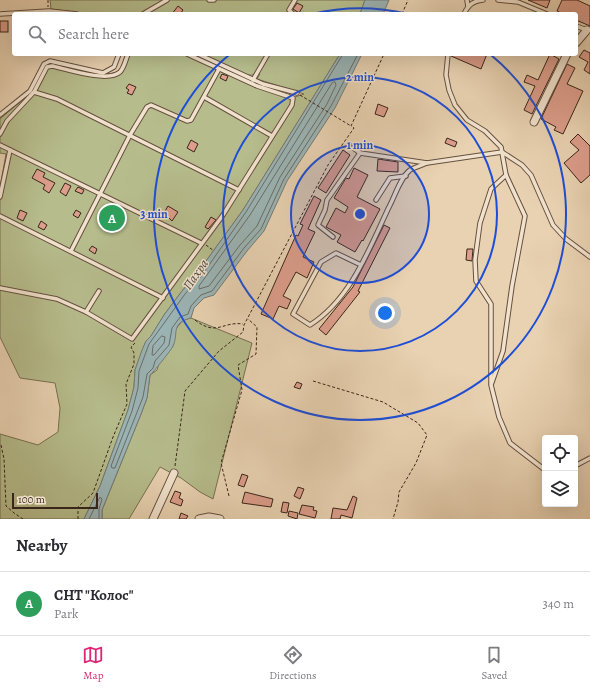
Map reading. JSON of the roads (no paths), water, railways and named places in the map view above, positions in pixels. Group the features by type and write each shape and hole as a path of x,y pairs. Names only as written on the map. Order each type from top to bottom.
{"street":[{"path":"578,41 588,31"},
{"path":"534,122 566,56"},
{"path":"153,519 174,473"},
{"path":"199,519 209,517 220,519"}],"lane":[{"path":"146,12 167,0"},
{"path":"209,0 214,0"},
{"path":"291,12 289,10 295,0"},
{"path":"467,0 468,7"},
{"path":"465,12 468,7 476,1 483,0"},
{"path":"498,0 518,2 542,12"},
{"path":"33,12 58,12"},
{"path":"0,14 12,13"},
{"path":"578,27 588,31"},
{"path":"0,115 30,91 44,64 50,61 103,73 114,67 119,56"},
{"path":"0,134 7,121 34,92 47,67 52,66 102,76 114,75 120,71 127,56"},
{"path":"0,288 57,298 86,312 132,339 239,190 292,105 293,98 257,86 191,56"},
{"path":"202,56 253,80 297,93"},
{"path":"253,80 267,56"},
{"path":"448,56 446,75 449,90 455,105 467,120 486,131 501,147 506,174 524,216 503,351 491,385"},
{"path":"71,251 130,135 147,107 151,105 187,120 191,120 220,69"},
{"path":"34,92 56,99 239,190"},
{"path":"204,97 272,136"},
{"path":"0,145 201,243"},
{"path":"351,146 360,153 427,163"},
{"path":"0,197 10,150"},
{"path":"361,265 336,253 321,262 293,314 310,325 325,315 354,279 361,265 400,185 410,170 427,163 502,152 522,165 530,175 553,225 566,239 590,257"},
{"path":"333,237 318,225 325,210 327,200 360,153"},
{"path":"506,174 491,189 480,223 475,260 476,281 491,304 491,385 499,417 510,443 542,468"},
{"path":"376,200 390,178 406,176"},
{"path":"0,216 162,298"},
{"path":"86,312 99,291"},
{"path":"578,464 590,458"}],"water":[{"path":"365,0 389,0 384,12 361,12"},
{"path":"339,56 361,56 335,108 287,181 264,231 214,295 204,298 194,308 191,318 184,320 176,329 175,342 173,346 150,375 147,398 102,510 102,519 84,519 100,486 128,410 134,387 135,370 146,341 243,210"}],"place":[{"name":"СНТ \"Колос\"","path":"112,218"}],"water label":[{"name":"Пахра","path":"195,274"}]}
